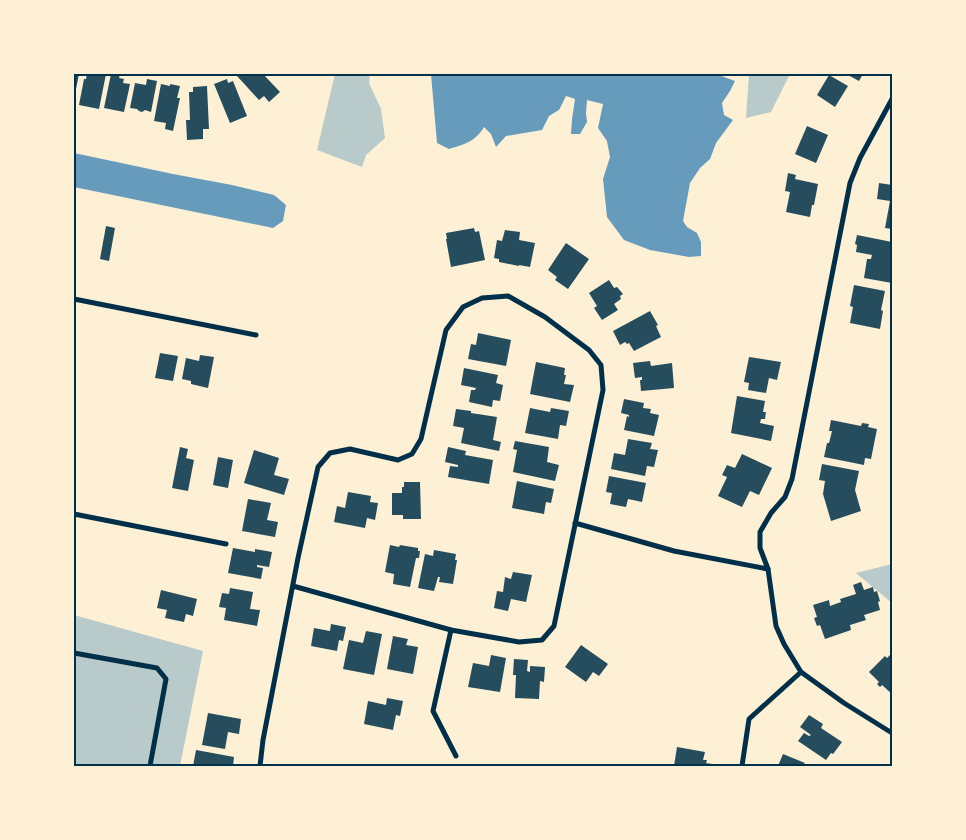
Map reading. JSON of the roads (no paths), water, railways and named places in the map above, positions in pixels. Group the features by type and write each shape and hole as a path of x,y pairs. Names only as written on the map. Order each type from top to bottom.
{"street":[{"path":"892,99 860,158 850,182 792,479 785,497 771,513 760,532 760,548 768,569 776,626 784,644 801,672 844,703 892,732"},
{"path":"260,766 263,740 293,586 318,467 330,453 350,449 398,460 412,454 421,438 446,330 463,307 482,298 508,296 545,317 589,350 601,366 603,390 554,626 542,640 520,642 451,630 293,586"},
{"path":"74,299 256,335"},
{"path":"74,514 226,544"},
{"path":"575,523 674,551 768,569"},
{"path":"451,630 433,710 456,756"},
{"path":"74,653 157,668 166,679 150,766"},
{"path":"742,766 749,719 801,672"}],"water":[{"path":"431,74 716,74 735,81 722,103 724,115 733,120 716,143 710,159 700,168 690,183 683,221 687,227 697,233 701,242 701,256 689,257 650,250 624,240 607,217 603,179 610,157 607,141 598,128 603,104 587,100 587,122 580,134 571,134 575,99 566,96 559,110 549,116 542,130 506,136 496,147 491,134 484,127 473,139 465,144 449,149 437,143"},
{"path":"74,153 274,195 286,205 283,221 273,228 74,187"}]}
